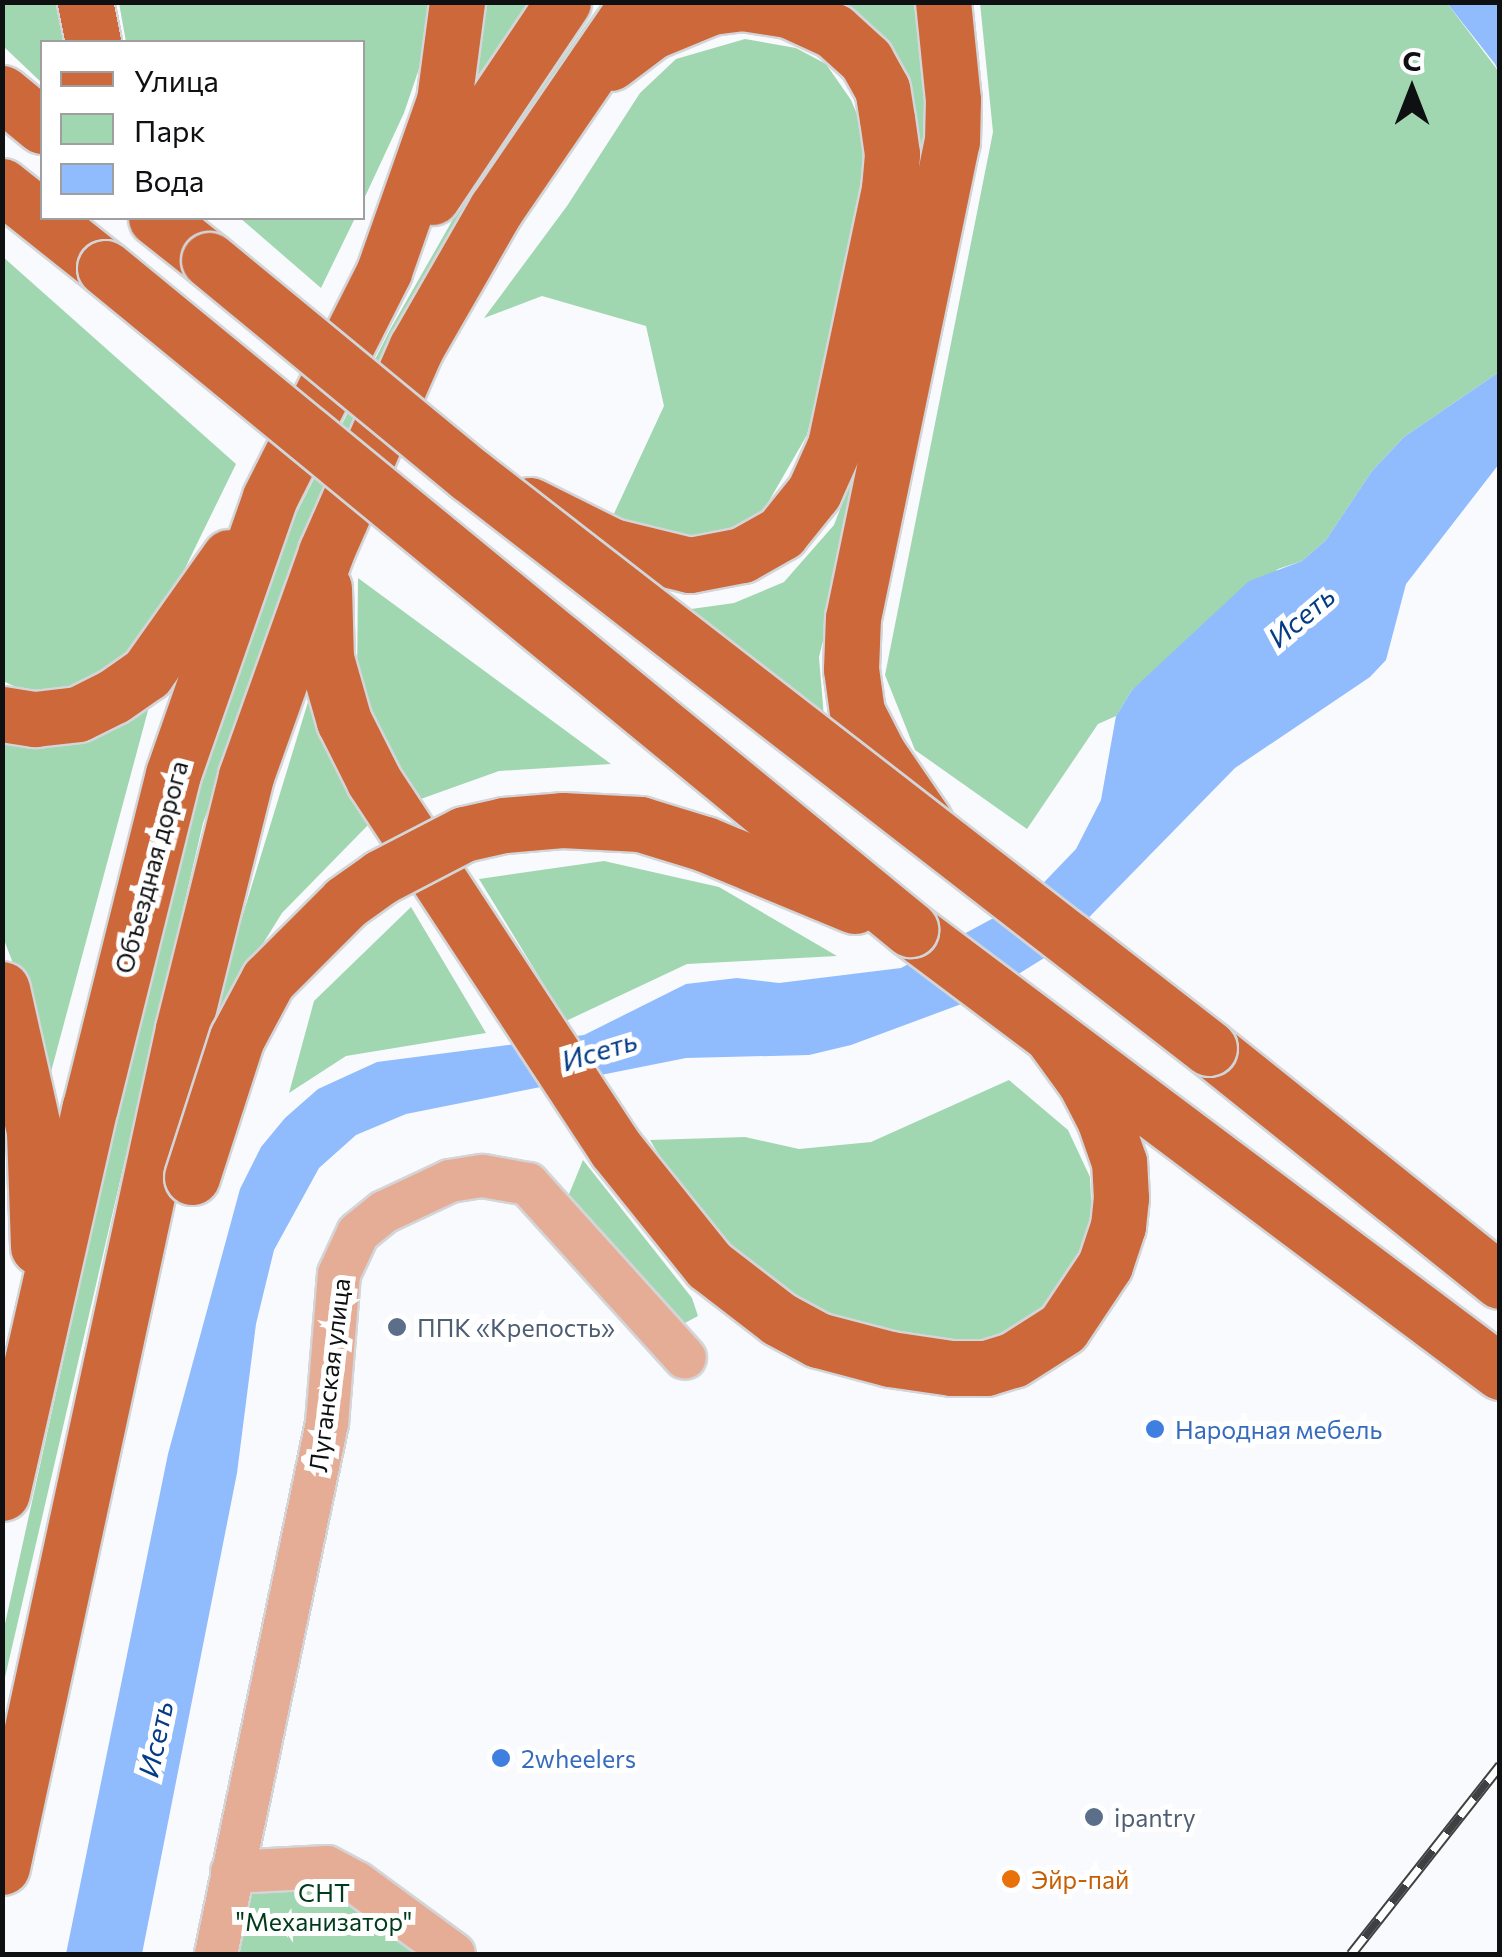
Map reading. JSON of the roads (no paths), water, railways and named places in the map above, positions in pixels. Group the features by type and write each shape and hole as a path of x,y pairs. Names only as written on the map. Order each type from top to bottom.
{"main road":[{"path":"85,2 94,40"},
{"path":"384,271 444,101 457,2"},
{"path":"384,271 563,2"},
{"path":"2,1867 90,1478 183,1029 241,794 326,552 416,348 496,210 638,2"},
{"path":"470,475 612,546 690,565 742,555 781,533 802,512 861,449 952,141 954,100 943,2"},
{"path":"576,90 651,32 711,7 743,3 788,10 834,31 866,60 882,90 892,154 861,449 851,669 857,712 935,837"},
{"path":"2,93 40,124"},
{"path":"11,197 40,219"},
{"path":"41,220 910,929 1500,1372"},
{"path":"160,220 196,239 470,475 1209,1048 1500,1282"},
{"name":"Объездная дорога","path":"2,1493 172,774 270,496 384,271"},
{"path":"2,714 35,720 78,714 147,673 270,496"},
{"path":"326,552 326,658 344,722 374,781 615,1148 708,1265 778,1319 818,1340 890,1359 986,1368 1014,1360 1063,1328 1106,1265 1118,1226 1120,1180 1114,1148 1085,1082 1052,1038"},
{"path":"2,1895 50,1794 96,1628 192,1177 237,1038 268,980 346,902 381,877 464,834 562,820 640,824 705,844 910,929"},
{"path":"2,990 34,1131 35,1343 2,1423"}],"street":[{"name":"Луганская улица","path":"216,1954 327,1423 339,1274 358,1233 384,1212 450,1181 483,1176 528,1184 686,1358"},
{"path":"232,1872 327,1866 358,1882 454,1954"}],"water":[{"path":"1447,3 1499,3 1499,72 1495,64"},
{"name":"Исеть","path":"1499,372 1499,464 1406,584 1386,660 1370,677 1235,768 1057,950 983,996 851,1045 809,1055 686,1058 406,1114 356,1135 319,1168 274,1250 256,1324 237,1473 142,1954 66,1954 168,1454 240,1189 261,1147 285,1118 318,1089 377,1062 584,1035 686,984 737,978 779,983 901,968 1027,900 1076,849 1101,800 1116,716 1132,690 1249,581 1302,561 1326,540 1372,471 1404,437"}],"railway":[{"path":"1351,1954 1500,1765"}],"place":[{"name":"ППК «Крепость»","path":"397,1327"},
{"name":"Народная мебель","path":"1155,1429"},
{"name":"2wheelers","path":"501,1758"},
{"name":"ipantry","path":"1094,1817"},
{"name":"Эйр-пай","path":"1011,1879"}],"park label":[{"name":"СНТ \"Механизатор\"","path":"324,1908"}]}
